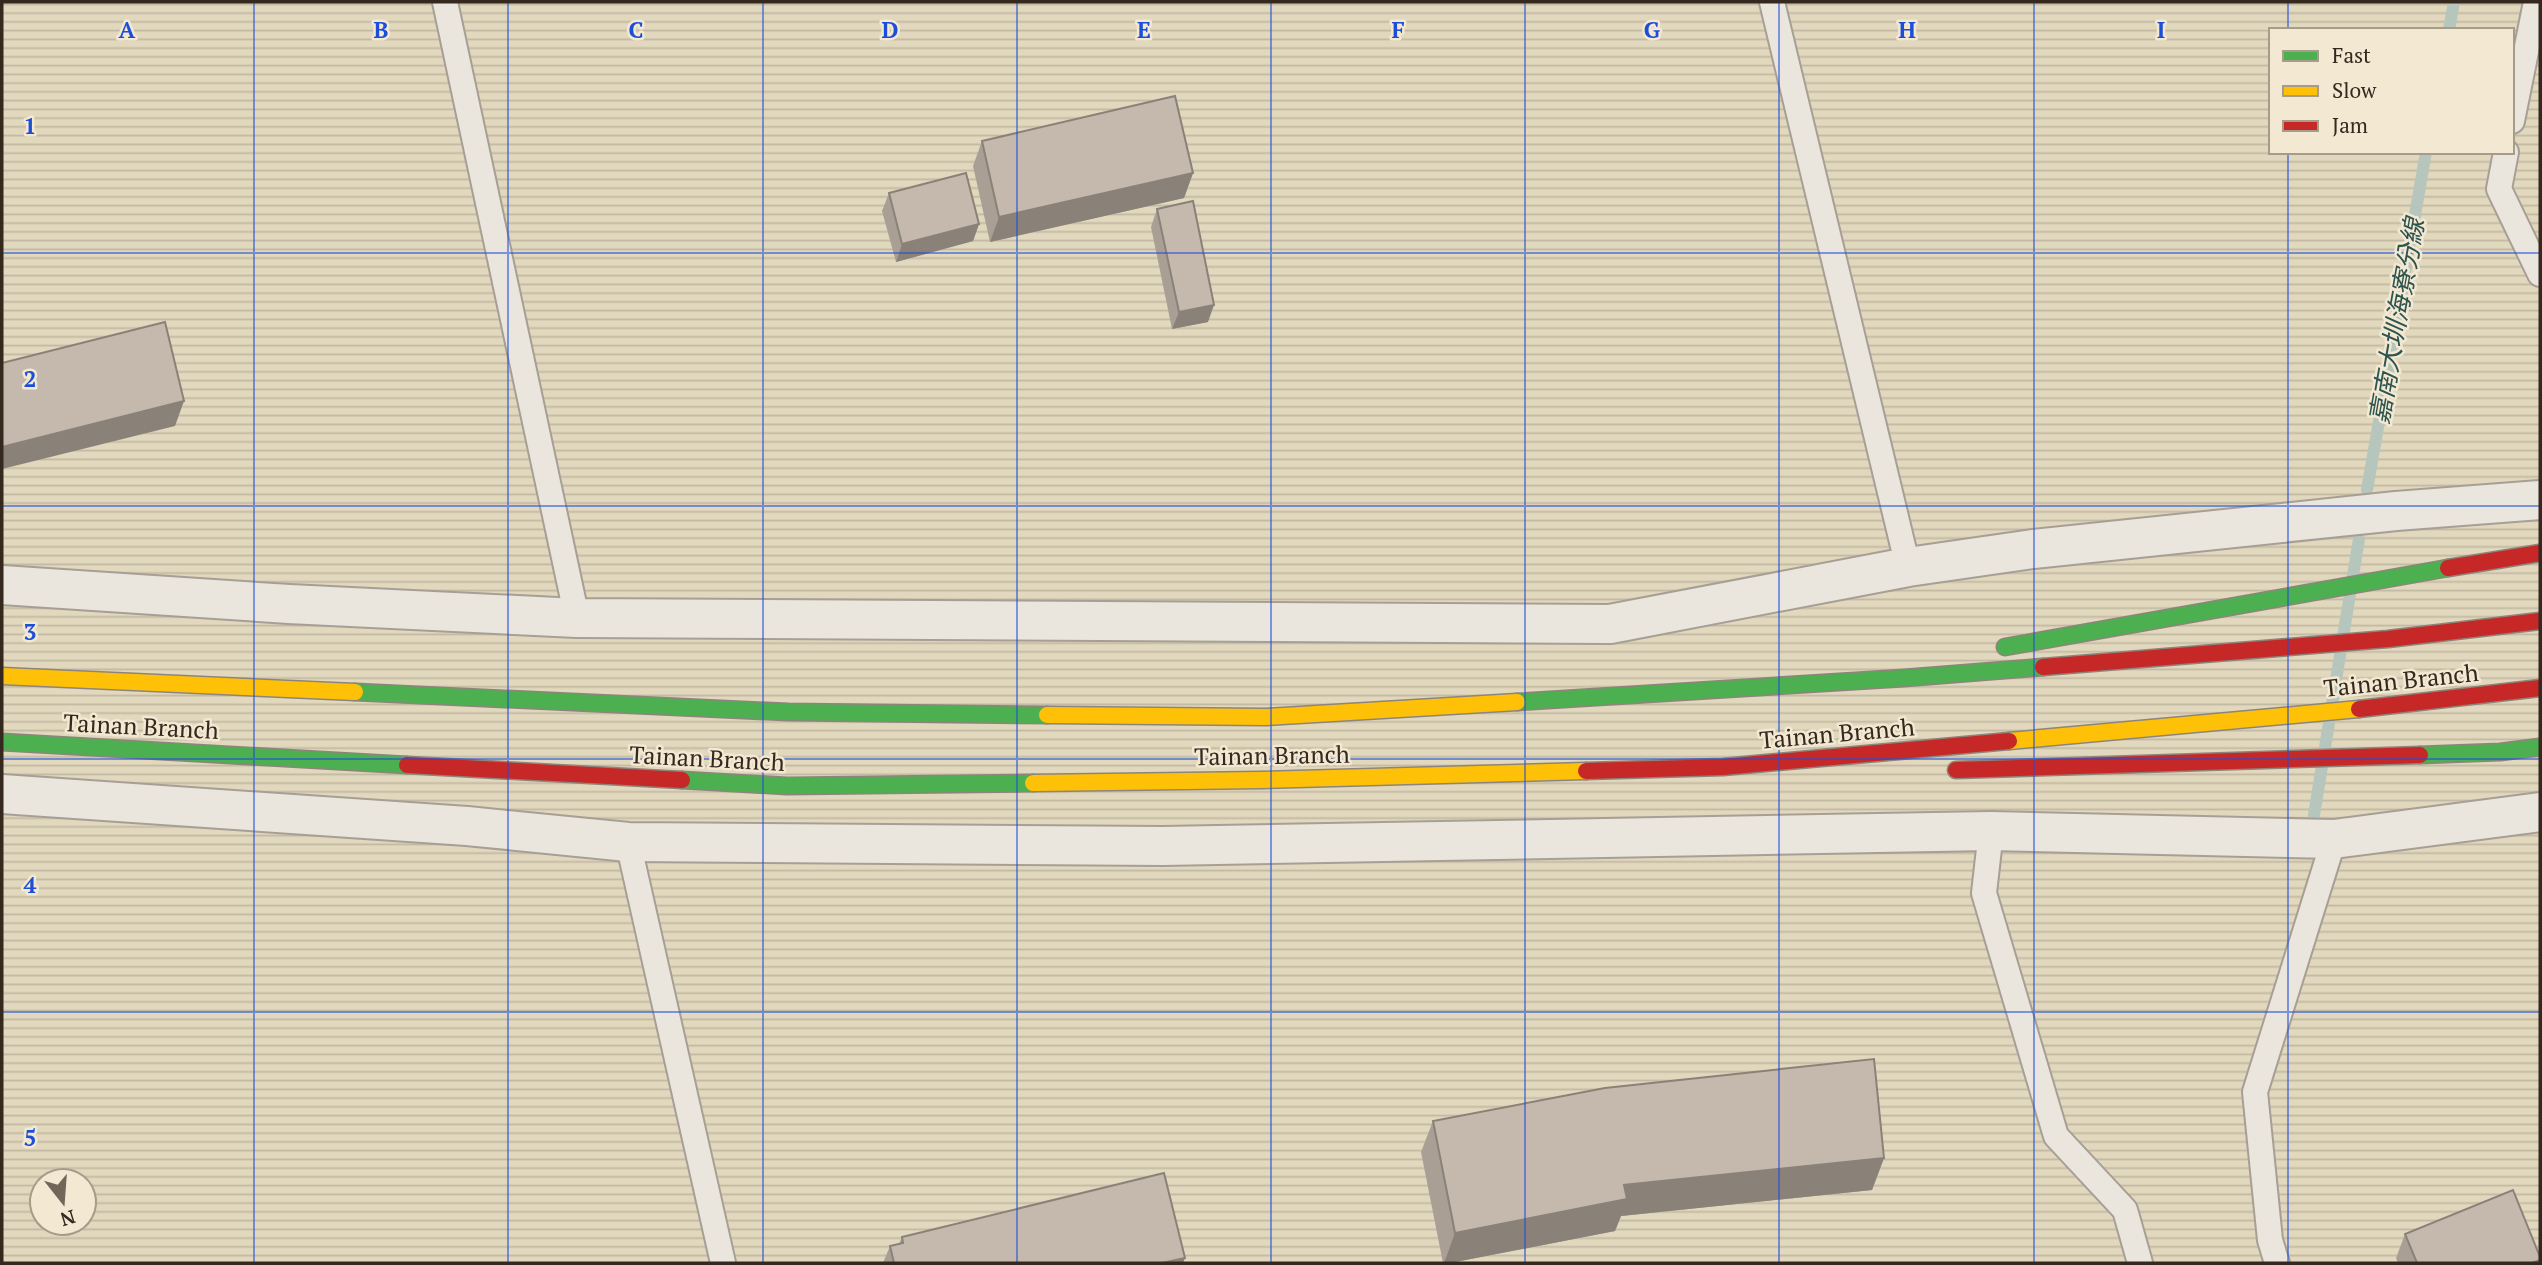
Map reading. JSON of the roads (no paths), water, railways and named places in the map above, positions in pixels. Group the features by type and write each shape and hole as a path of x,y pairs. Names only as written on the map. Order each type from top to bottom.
{"highway":[{"path":"1983,650 2118,629 2540,553"},
{"name":"Tainan Branch","path":"2,676 788,712 1266,717 1904,678 2374,640 2540,621"},
{"path":"1727,690 1916,661"},
{"name":"Tainan Branch","path":"2,742 787,786 1261,780 1723,767 2370,708 2540,688"},
{"path":"1934,771 2277,762 2540,747"},
{"path":"1723,767 1868,770"}],"street":[{"path":"2,585 289,604 577,618 1610,624 1909,567 2033,549 2396,511 2540,500"},
{"path":"2,794 454,825 628,842 1163,846 1991,831 2334,839 2540,812"}],"lane":[{"path":"446,2 577,618"},
{"path":"1772,2 1909,567"},
{"path":"2514,111 2536,2"},
{"path":"2506,154 2499,189 2540,274"},
{"path":"1991,831 1984,893 2056,1136 2125,1210 2140,1263"},
{"path":"2277,1263 2270,1240 2255,1092 2334,839"},
{"path":"628,842 723,1263"}],"waterway":[{"name":"嘉南大圳海寮分線","path":"2449,28 2454,2"},
{"name":"嘉南大圳海寮分線","path":"2367,490 2426,154"},
{"name":"嘉南大圳海寮分線","path":"2314,815 2359,539"}]}
